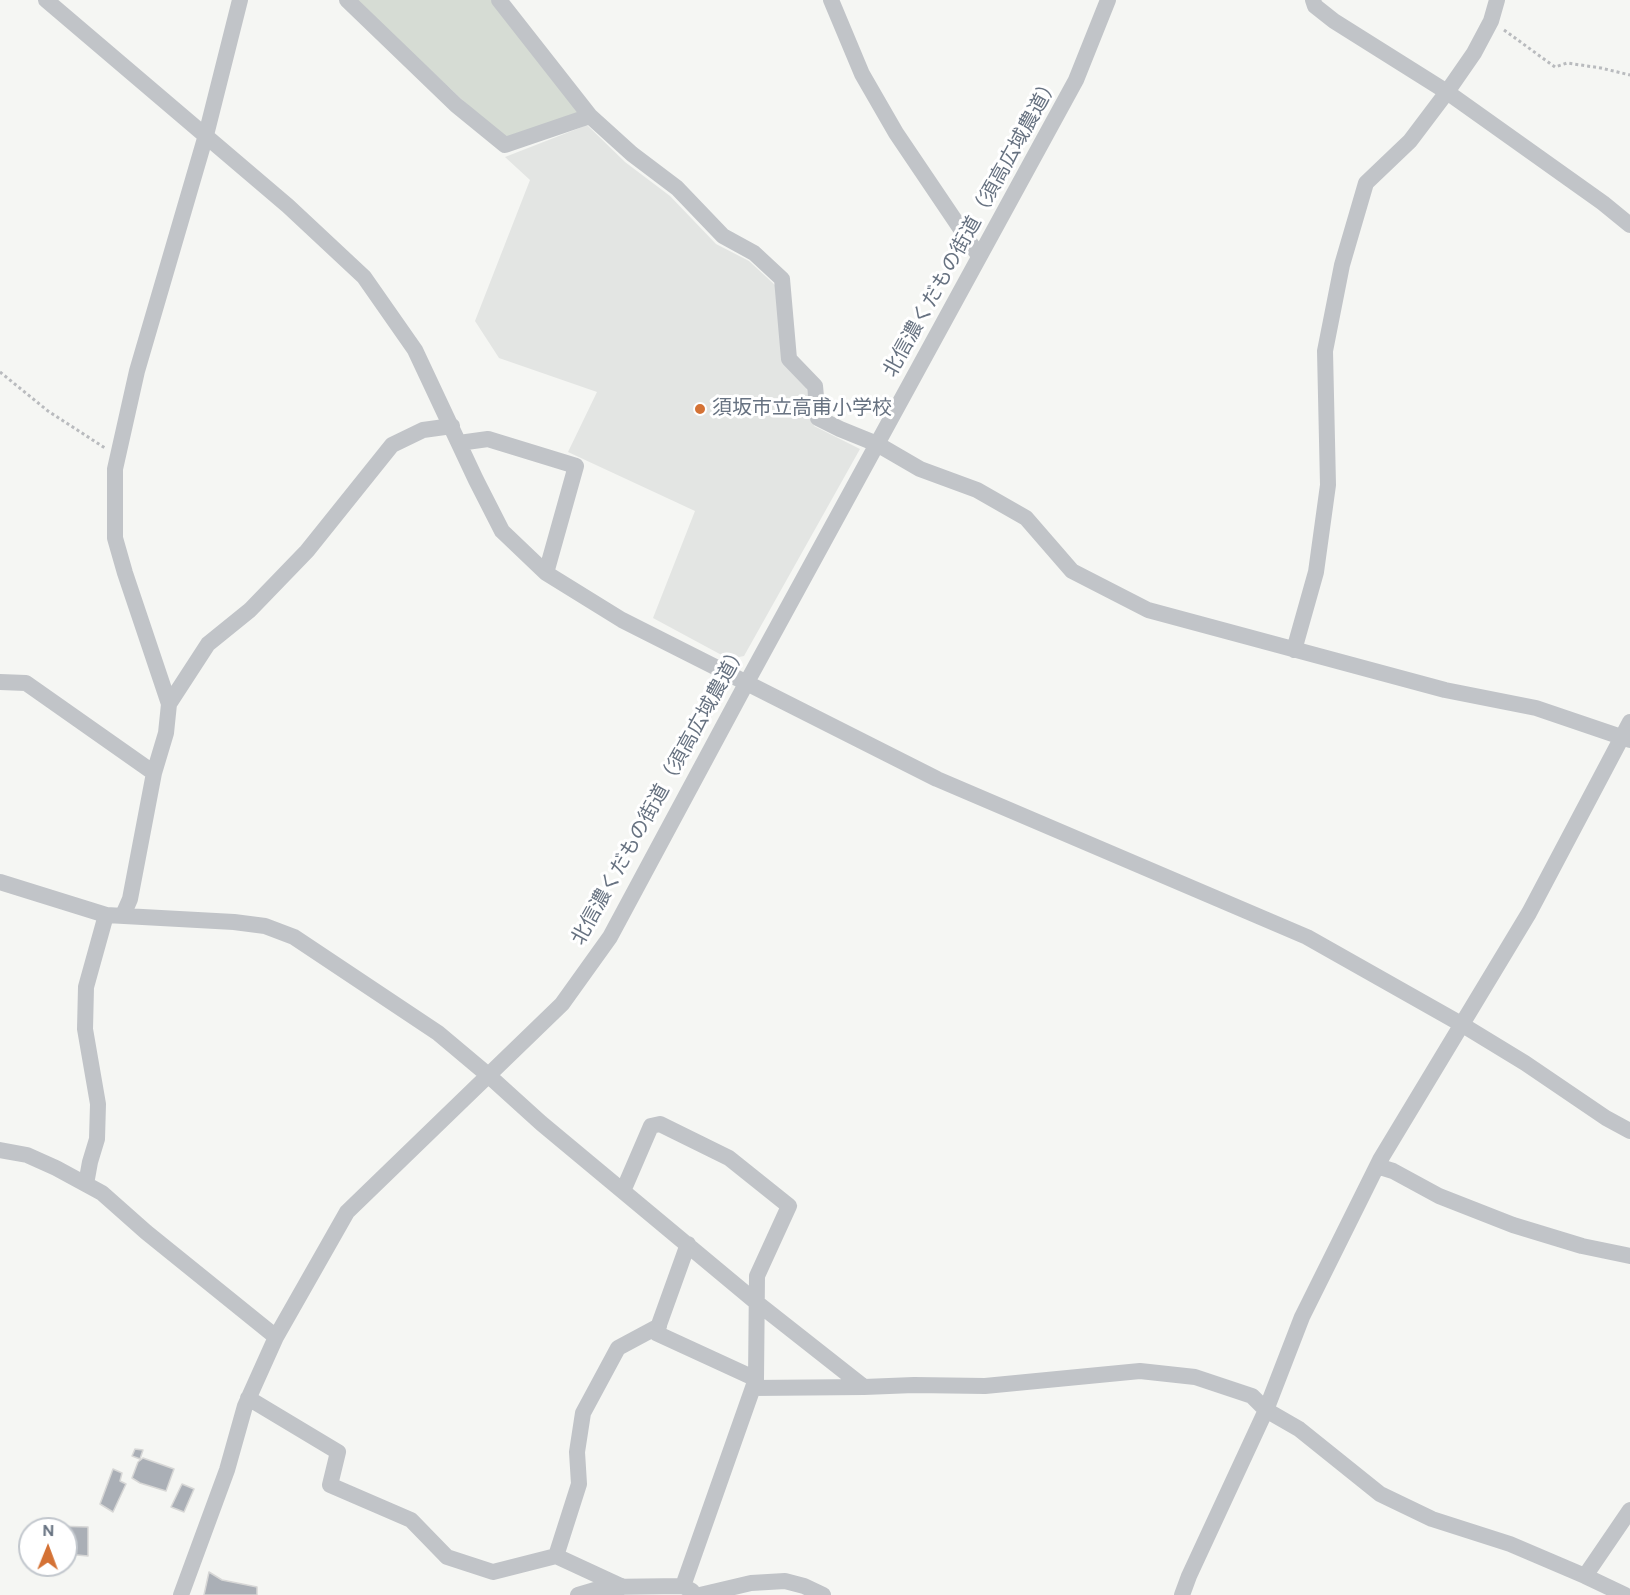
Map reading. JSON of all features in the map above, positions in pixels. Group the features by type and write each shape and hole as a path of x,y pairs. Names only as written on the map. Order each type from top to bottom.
{"street":[{"path":"48,0 288,206 364,277 415,350 502,531 546,573 622,620 937,779 1307,937 1461,1024 1525,1063 1606,1118 1630,1131"},
{"path":"123,915 130,899 154,773 166,733 169,704 115,538 115,469 137,371 206,135 240,0"},
{"path":"347,0 456,105 504,145 590,116"},
{"path":"499,0 590,116 632,154 677,188 723,236 754,253 782,279 789,358 815,386 818,418 877,444 920,469 977,490 1026,518 1072,571 1148,610 1445,690 1536,708 1626,739"},
{"path":"831,0 867,84 979,256"},
{"name":"北信濃くだもの街道（須高広域農道）","path":"181,1595 226,1470 248,1398 276,1337 347,1212 562,1004 610,937 1076,80 1108,0"},
{"path":"1313,0 1315,6 1334,21 1447,92 1603,203 1630,225"},
{"path":"1294,650 1316,572 1328,485 1325,351 1342,265 1366,183 1410,141 1447,92 1474,53 1491,21 1497,0"},
{"path":"169,704 208,644 250,610 307,551 392,445 423,430 452,426"},
{"path":"459,443 488,438 576,466 546,573"},
{"path":"0,682 26,683 154,773"},
{"path":"1182,1595 1266,1410 1302,1317 1377,1166 1529,913 1626,739 1630,722"},
{"path":"0,882 106,915 234,922 265,926 294,937 438,1033 540,1123 756,1302 864,1386"},
{"path":"86,1184 90,1162 98,1139 98,1104 85,1029 86,987 106,915"},
{"path":"623,1191 651,1126 660,1124 729,1158 789,1206 757,1276 754,1384 682,1586"},
{"path":"0,1150 27,1155 102,1193 276,1337"},
{"path":"1377,1166 1393,1170 1439,1196 1513,1225 1582,1246 1630,1256"},
{"path":"688,1244 656,1332 754,1384 985,1386 1140,1371 1195,1377 1252,1396 1266,1410 1299,1429 1380,1494 1432,1519 1509,1544 1624,1595"},
{"path":"556,1556 579,1484 577,1452 582,1413 618,1348 659,1326"},
{"path":"248,1398 338,1452 330,1485 411,1520 447,1557 493,1572 556,1556 623,1587"},
{"path":"1585,1576 1630,1510"},
{"path":"578,1595 606,1587 682,1586 699,1595 751,1583 785,1581 804,1586 823,1595"}],"path":[{"path":"1491,21 1556,67 1567,63 1630,75"},
{"path":"0,372 48,411 117,456"}],"shaded area":[{"path":"356,0 491,0 583,113 505,140"},
{"name":"須坂市立高甫小学校","path":"587,125 625,162 670,196 716,244 749,261 775,285 807,390 814,426 860,449 744,656 729,659 653,618 695,511 568,452 597,392 499,358 475,321 530,180 505,157"}],"building":[{"path":"135,1449 143,1450 140,1459 132,1456"},
{"path":"143,1458 174,1469 166,1491 140,1483 132,1478 138,1462"},
{"path":"113,1469 122,1473 120,1481 126,1484 113,1512 100,1504"},
{"path":"182,1484 194,1489 184,1512 171,1507"},
{"path":"78,1527 88,1527 88,1556 78,1555"},
{"path":"209,1572 222,1580 257,1587 257,1595 204,1595"}],"place":[{"name":"須坂市立高甫小学校","path":"700,409"}]}
